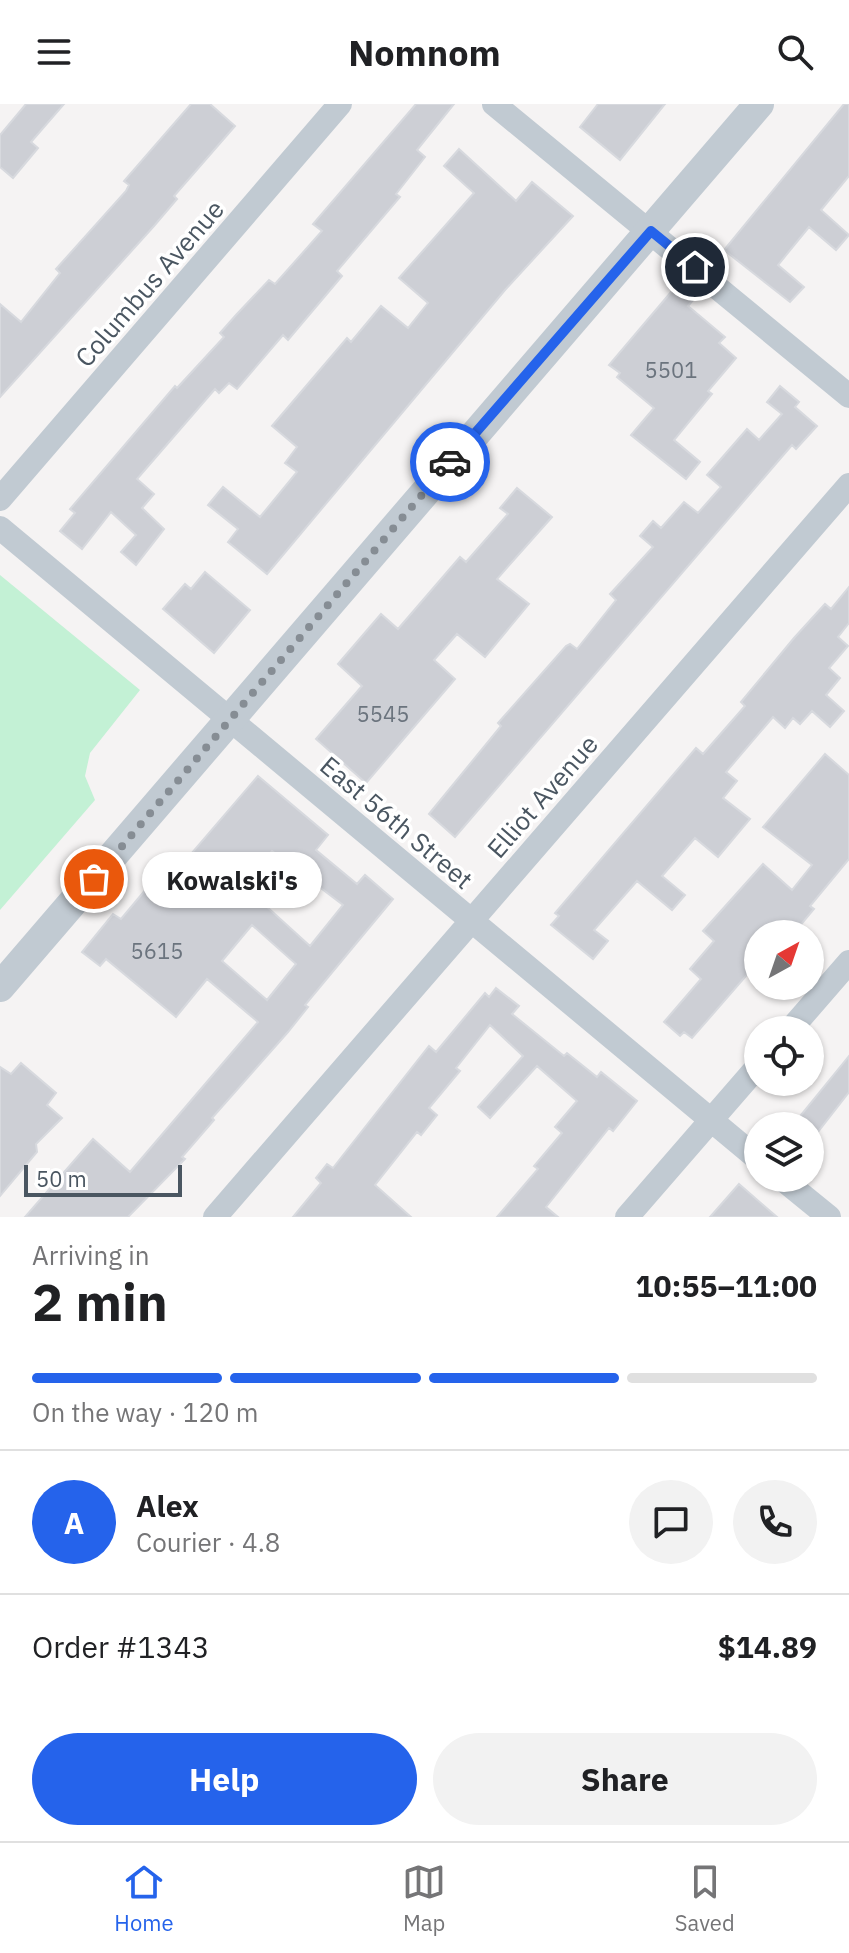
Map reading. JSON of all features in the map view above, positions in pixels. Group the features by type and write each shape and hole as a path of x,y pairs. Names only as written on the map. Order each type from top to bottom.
{"street":[{"name":"Columbus Avenue","path":"0,499 340,104"},
{"path":"494,104 849,396"},
{"path":"0,987 759,104"},
{"name":"Elliot Avenue","path":"215,1217 849,485"},
{"name":"East 56th Street","path":"0,528 744,1148"},
{"path":"802,1016 849,962"},
{"path":"627,1217 744,1082"},
{"path":"798,1192 829,1217"}],"green space":[{"path":"0,575 140,690 90,753 85,776 95,800 0,910"}],"building":[{"path":"26,104 64,104 31,142 38,148 13,178 0,167 0,135"},
{"path":"191,104 210,104 235,126 174,196 177,199 154,226 0,397 0,304 21,322 60,273 56,269 126,191 129,185 124,181"},
{"path":"416,104 454,104 417,150 425,157 396,194 400,197 337,271 342,276 288,340 283,335 237,389 229,383 219,393 215,389 137,479 154,494 142,508 164,529 136,565 121,552 136,535 111,512 82,549 60,531 75,513 70,509 175,386 177,388 224,337 220,333 236,315 269,280 275,284 322,231 313,224"},
{"path":"598,104 665,104 620,160 580,127"},
{"path":"844,104 849,104 849,176 821,210 849,235 836,250 809,227 778,265 804,287 790,302 724,250"},
{"path":"459,149 516,201 532,182 573,216 505,290 267,574 228,542 238,529 208,505 223,487 260,517 297,472 285,463 297,447 272,426 347,338 351,342 381,306 408,328 428,303 399,278 474,193 444,166"},
{"path":"677,285 694,299 688,306 725,337 719,343 736,358 708,391 712,394 674,440 700,462 686,479 631,435 654,408 617,377 620,373 609,365"},
{"path":"780,386 799,402 795,407 817,426 796,449 792,445 455,837 429,814 501,726 498,723 566,646 570,644 577,649 616,600 610,594 653,547 640,536 653,521 661,528 684,502 698,513 721,487 707,475 747,429 759,440 782,414 767,402"},
{"path":"517,488 552,517 497,579 529,604 485,657 457,634 434,660 455,679 366,783 316,739 362,686 338,664 381,614 398,629 460,557 466,562 508,514 500,508"},
{"path":"205,572 250,610 214,653 163,609 185,584 191,589"},
{"path":"849,587 849,623 838,637 848,646 829,668 840,678 826,695 844,711 830,727 812,711 800,724 793,718 785,728 773,717 726,772 737,781 723,798 750,819 718,857 695,838 662,876 685,895 672,910 637,881 594,930 608,941 593,959 551,925 559,916 555,913 696,748 703,754 745,706 741,702 794,638 825,604 831,609"},
{"path":"825,754 849,775 849,859 810,906 814,909 805,920 744,920 744,978 692,1038 684,1032 680,1036 664,1022 701,979 690,969 714,941 703,931 763,864 792,890 812,865 763,827"},
{"path":"258,776 328,835 316,850 357,884 365,875 393,899 305,1005 308,1007 288,1032 212,1118 214,1120 182,1157 185,1159 128,1217 25,1217 93,1139 130,1172 258,1022 207,979 176,1017 106,959 100,966 82,952 113,914 121,919 152,882 161,889","holes":["272,851 343,905 310,946 243,885","252,925 296,964 267,1000 222,961"]},
{"path":"496,988 519,1006 512,1014 564,1056 567,1053 597,1077 601,1072 637,1101 613,1131 609,1128 546,1207 558,1217 497,1217 538,1169 534,1166 562,1133 555,1127 577,1101 537,1066 490,1118 478,1107 523,1056 490,1025 456,1068 460,1071 429,1108 437,1115 421,1135 417,1132 375,1185 411,1217 293,1217 321,1183 316,1178 327,1164 333,1168 429,1046 436,1052 485,993 489,997"},
{"path":"849,1056 849,1092 824,1124 824,1112 803,1112 816,1096 824,1096 824,1087"},
{"path":"21,1063 56,1093 47,1105 62,1118 36,1144 37,1152 0,1196 0,1067 11,1074"},
{"path":"739,1184 744,1192 748,1192 777,1217 710,1217"}],"way so far":[{"path":"94,879 450,462"}],"place":[{"name":"Kowalski's","path":"94,879"}],"route":[{"path":"450,462 651,231 695,267"}]}
